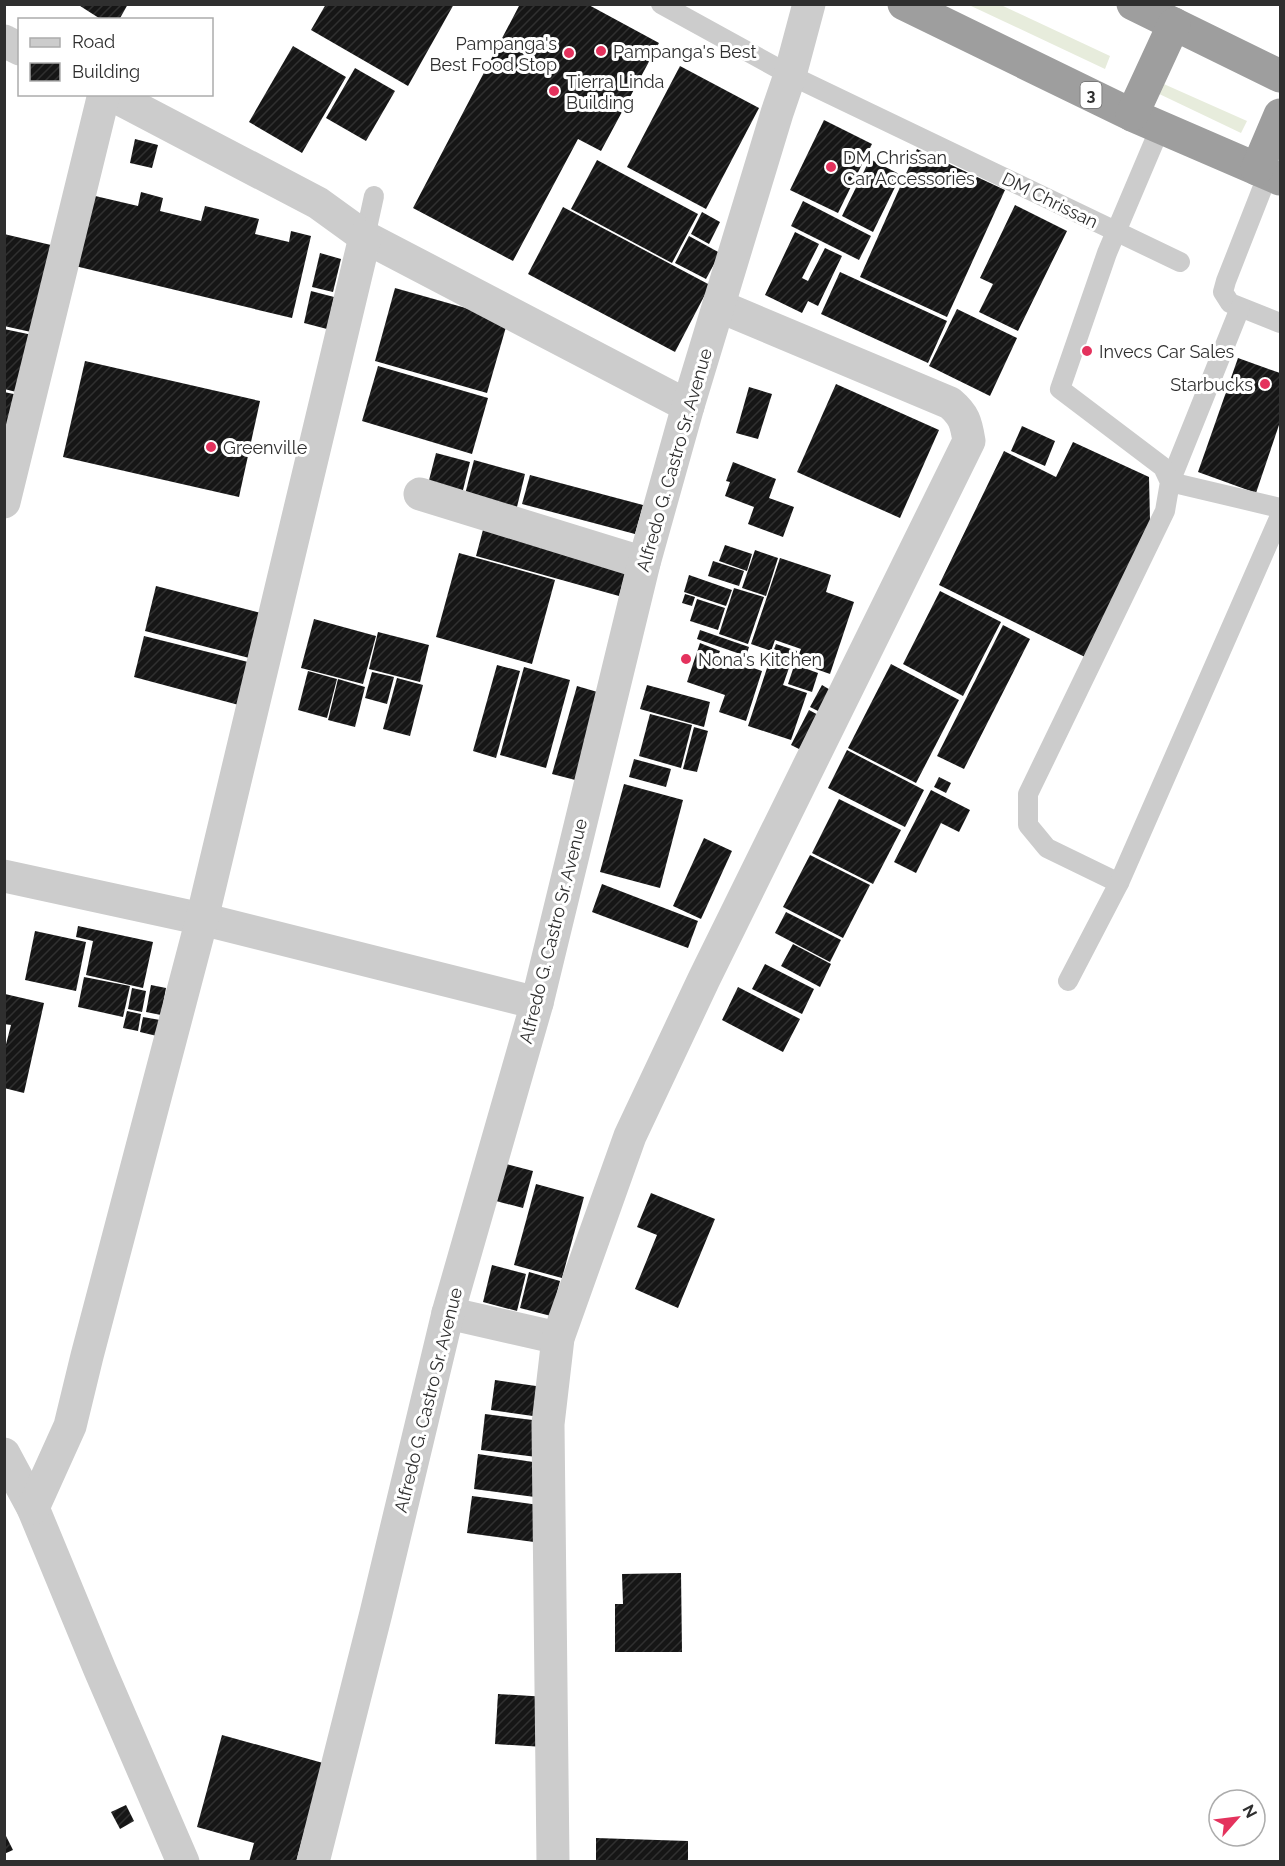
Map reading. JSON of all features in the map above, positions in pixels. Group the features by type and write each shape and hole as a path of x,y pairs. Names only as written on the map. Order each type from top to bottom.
{"highway":[{"name":"3","path":"904,4 1146,121 1268,174"},
{"path":"1133,4 1177,14 1281,76"},
{"path":"1146,121 1177,14"},
{"path":"1268,174 1281,115"}],"street":[{"name":"Alfredo G. Castro Sr. Avenue","path":"313,1862 448,1313 537,1004 644,562 688,406 790,75 808,4"},
{"path":"4,41 18,48"},
{"path":"4,502 104,96"},
{"path":"114,96 318,202 365,237 688,406"},
{"path":"33,1508 70,1426 202,919 365,237"},
{"path":"553,1862 548,1424 558,1338 635,1126 704,979 969,441 967,426 961,413 950,403 719,306"},
{"path":"420,494 644,562"},
{"path":"4,876 202,919 537,1004"},
{"path":"448,1313 558,1338"},
{"path":"4,1455 33,1508 183,1862"}],"lane":[{"name":"DM Chrissan","path":"661,4 790,75 1180,262"},
{"path":"1146,121 1117,232 1107,253 1060,389 1163,467 1170,482"},
{"path":"1268,174 1224,289 1224,296 1230,303 1240,308 1281,322"},
{"path":"365,237 374,196"},
{"path":"1119,883 1047,848 1028,825 1028,794 1165,511 1170,482 1240,308"},
{"path":"1170,482 1281,508"},
{"path":"1068,981 1119,883 1281,516"}],"green space":[{"path":"969,5 1001,5 1110,56 1105,69"},
{"path":"1157,81 1247,121 1241,133 1153,91"}],"building":[{"path":"77,4 128,4 120,18 99,18"},
{"path":"326,4 454,4 408,86 311,30"},
{"name":"Tierra Linda Building","path":"520,4 587,4 659,43 601,151 578,139 513,261 413,208"},
{"path":"293,46 346,77 302,153 249,122"},
{"path":"680,66 759,108 706,209 627,167"},
{"path":"355,68 395,91 366,141 326,118"},
{"name":"DM Chrissan Car Accessories","path":"824,120 872,144 838,213 790,190"},
{"path":"135,139 158,145 152,168 130,163"},
{"path":"917,149 1005,190 947,317 860,277"},
{"path":"870,159 901,175 873,232 842,216"},
{"path":"597,160 698,214 672,263 571,209"},
{"path":"141,192 163,198 160,211 201,221 205,206 259,219 255,234 289,242 291,231 311,236 292,318 75,266 91,195 138,206"},
{"path":"803,201 871,236 859,260 791,226"},
{"path":"1015,205 1067,231 1018,331 979,312 993,284 980,278"},
{"path":"563,207 710,285 675,352 528,274"},
{"path":"702,212 720,222 709,244 691,234"},
{"path":"795,232 819,244 802,278 808,281 825,248 842,256 818,306 808,301 802,313 765,295"},
{"path":"4,234 51,245 31,332 4,326"},
{"path":"689,236 720,253 706,279 675,263"},
{"path":"320,253 341,259 333,292 312,287"},
{"path":"840,272 947,321 928,363 821,314"},
{"path":"395,288 508,320 487,393 375,361"},
{"path":"311,291 334,297 327,329 304,323"},
{"path":"957,309 1017,338 990,396 929,366"},
{"path":"4,329 42,337 29,395 4,389"},
{"path":"1238,358 1280,373 1280,422 1256,493 1198,472"},
{"path":"85,361 260,401 239,497 63,457"},
{"path":"378,366 488,398 472,454 362,421"},
{"path":"836,384 939,430 900,518 797,472"},
{"path":"749,387 772,394 758,439 736,433"},
{"path":"4,392 28,397 4,451"},
{"path":"1022,426 1055,441 1045,466 1011,451"},
{"path":"1073,442 1149,477 1150,521 1087,658 939,585 1004,451 1056,477"},
{"path":"436,453 470,462 461,498 427,488"},
{"path":"474,460 525,474 516,511 464,498"},
{"path":"733,462 776,479 769,498 794,507 783,537 748,524 754,507 725,496 730,482 726,481"},
{"path":"530,475 643,505 635,534 522,504"},
{"path":"484,526 627,567 619,596 476,556"},
{"path":"725,545 752,554 747,571 719,561"},
{"path":"755,550 778,558 766,596 742,588"},
{"path":"459,553 555,580 532,664 436,637"},
{"path":"780,558 831,575 826,592 854,602 830,674 796,662 801,649 775,640 771,651 751,644"},
{"path":"713,561 744,571 739,586 708,576"},
{"path":"689,575 732,590 726,606 684,592"},
{"path":"156,586 273,616 261,661 145,631"},
{"path":"734,588 764,597 748,644 719,634"},
{"path":"940,591 1001,622 963,696 903,664"},
{"path":"685,594 695,597 692,606 682,603"},
{"path":"697,599 725,608 718,630 690,621"},
{"path":"314,619 376,636 363,684 301,668"},
{"path":"1003,625 1030,639 964,769 937,756"},
{"path":"700,630 749,647 746,656 697,639"},
{"path":"378,632 429,645 420,682 369,669"},
{"path":"144,636 260,665 250,708 134,677"},
{"path":"700,643 720,651 718,656 762,671 746,721 719,712 725,695 687,682"},
{"path":"776,644 797,651 793,665 771,657"},
{"path":"770,659 790,665 783,685 807,693 791,740 748,726"},
{"path":"891,664 959,700 916,783 848,748"},
{"path":"497,665 520,671 496,758 473,751"},
{"path":"796,665 818,673 812,692 788,684"},
{"path":"524,667 570,680 546,768 500,755"},
{"path":"308,671 337,679 327,718 298,710"},
{"path":"372,672 394,677 387,704 365,698"},
{"path":"397,678 423,685 410,736 383,729"},
{"path":"338,679 365,687 355,727 328,720"},
{"path":"647,685 710,702 704,727 640,709"},
{"path":"822,685 837,694 826,715 810,707"},
{"path":"577,686 611,696 587,783 552,774"},
{"path":"809,710 822,717 803,751 791,745"},
{"path":"650,714 692,725 681,768 639,756"},
{"path":"694,727 708,731 697,772 683,769"},
{"path":"847,750 924,790 905,827 828,788"},
{"path":"634,759 671,769 666,787 629,777"},
{"path":"939,777 951,783 946,793 934,787"},
{"path":"624,784 683,800 660,888 600,872"},
{"path":"931,790 970,810 959,832 941,823 916,873 894,862"},
{"path":"839,799 901,830 873,884 812,853"},
{"path":"704,838 732,851 701,919 673,906"},
{"path":"810,855 870,885 843,938 783,907"},
{"path":"602,884 698,921 688,948 592,912"},
{"path":"786,912 841,940 830,962 775,933"},
{"path":"78,926 153,942 143,988 86,975 93,941 76,937"},
{"path":"35,931 86,942 76,991 25,980"},
{"path":"793,944 831,964 820,987 781,966"},
{"path":"765,964 814,989 802,1014 752,989"},
{"path":"84,977 130,986 123,1017 78,1007"},
{"path":"151,985 166,988 161,1015 146,1012"},
{"path":"738,987 800,1019 783,1052 722,1020"},
{"path":"132,988 146,991 142,1012 128,1009"},
{"path":"5,994 44,1003 24,1093 4,1088 4,1052 11,1025 4,1024"},
{"path":"127,1011 141,1014 138,1031 123,1028"},
{"path":"143,1017 160,1020 157,1036 140,1032"},
{"path":"506,1164 533,1171 523,1208 496,1201"},
{"path":"536,1184 584,1197 562,1278 514,1265"},
{"path":"651,1193 715,1219 678,1308 635,1289 657,1235 637,1227"},
{"path":"492,1265 526,1274 517,1311 483,1302"},
{"path":"529,1272 560,1281 551,1316 520,1308"},
{"path":"495,1380 543,1387 540,1417 491,1410"},
{"path":"485,1414 541,1421 537,1457 481,1450"},
{"path":"478,1454 540,1463 535,1497 474,1489"},
{"path":"472,1496 539,1505 534,1542 467,1533"},
{"path":"681,1573 682,1652 615,1652 615,1604 623,1604 622,1574"},
{"path":"498,1694 547,1697 544,1747 495,1744"},
{"path":"222,1735 323,1763 296,1862 249,1862 254,1843 197,1827"},
{"path":"126,1805 134,1821 120,1829 111,1812"},
{"path":"4,1832 13,1850 4,1854"},
{"path":"596,1838 688,1841 688,1862 596,1862"}],"place":[{"name":"Pampanga's Best","path":"601,51"},
{"name":"Pampanga's Best Food Stop","path":"569,53"},
{"name":"Tierra Linda Building","path":"554,91"},
{"name":"DM Chrissan Car Accessories","path":"831,167"},
{"name":"Invecs Car Sales","path":"1087,351"},
{"name":"Starbucks","path":"1265,384"},
{"name":"Greenville","path":"211,447"},
{"name":"Nona's Kitchen","path":"686,659"}]}
